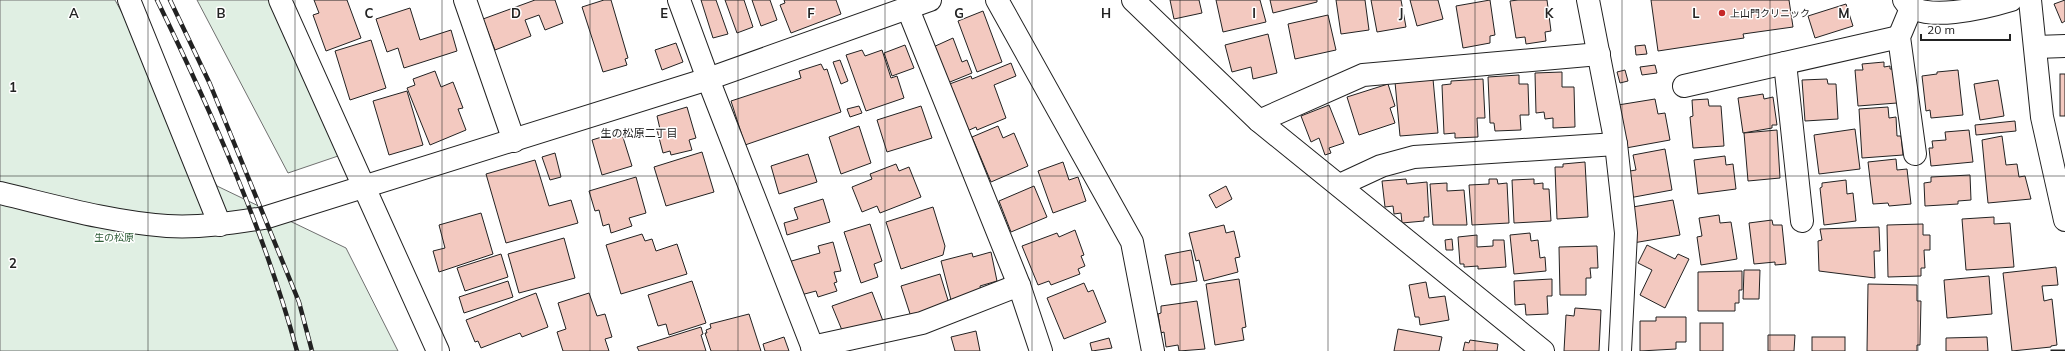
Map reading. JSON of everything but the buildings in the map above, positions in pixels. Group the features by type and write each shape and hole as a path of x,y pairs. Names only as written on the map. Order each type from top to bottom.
{"street":[{"path":"129,0 220,225"},
{"path":"280,0 438,351"},
{"path":"465,0 514,141"},
{"path":"679,0 708,80 813,349 922,322 1019,285"},
{"path":"0,193 108,218 168,226 220,225 264,218 708,80 930,0"},
{"path":"997,0 1132,242 1153,351"},
{"path":"1133,0 1259,120 1543,351"},
{"path":"1588,0 1600,54 1616,144 1626,232 1620,351"},
{"path":"1915,154 1899,37 1908,3 1919,11 1971,11 2011,0"},
{"path":"2030,0 2042,117 2062,196 2065,220"},
{"path":"908,9 1019,285 1041,351"},
{"path":"1684,86 1899,37"},
{"path":"2036,47 2065,46"},
{"path":"1259,120 1363,75 1600,54"},
{"path":"1785,63 1802,221"},
{"path":"1340,185 1382,166 1414,157 1616,144"}],"green space":[{"name":"生の松原","path":"0,0 115,0 217,186 346,248 398,351 0,351"},
{"path":"197,0 269,0 341,155 288,173"}],"railway":[{"path":"157,0 217,129 253,217 284,306 297,351"},
{"path":"170,0 210,84 299,302 312,351"}],"place":[{"name":"上山門クリニック","path":"1722,13"}],"district":[{"name":"生の松原二丁目","path":"639,133"}]}
